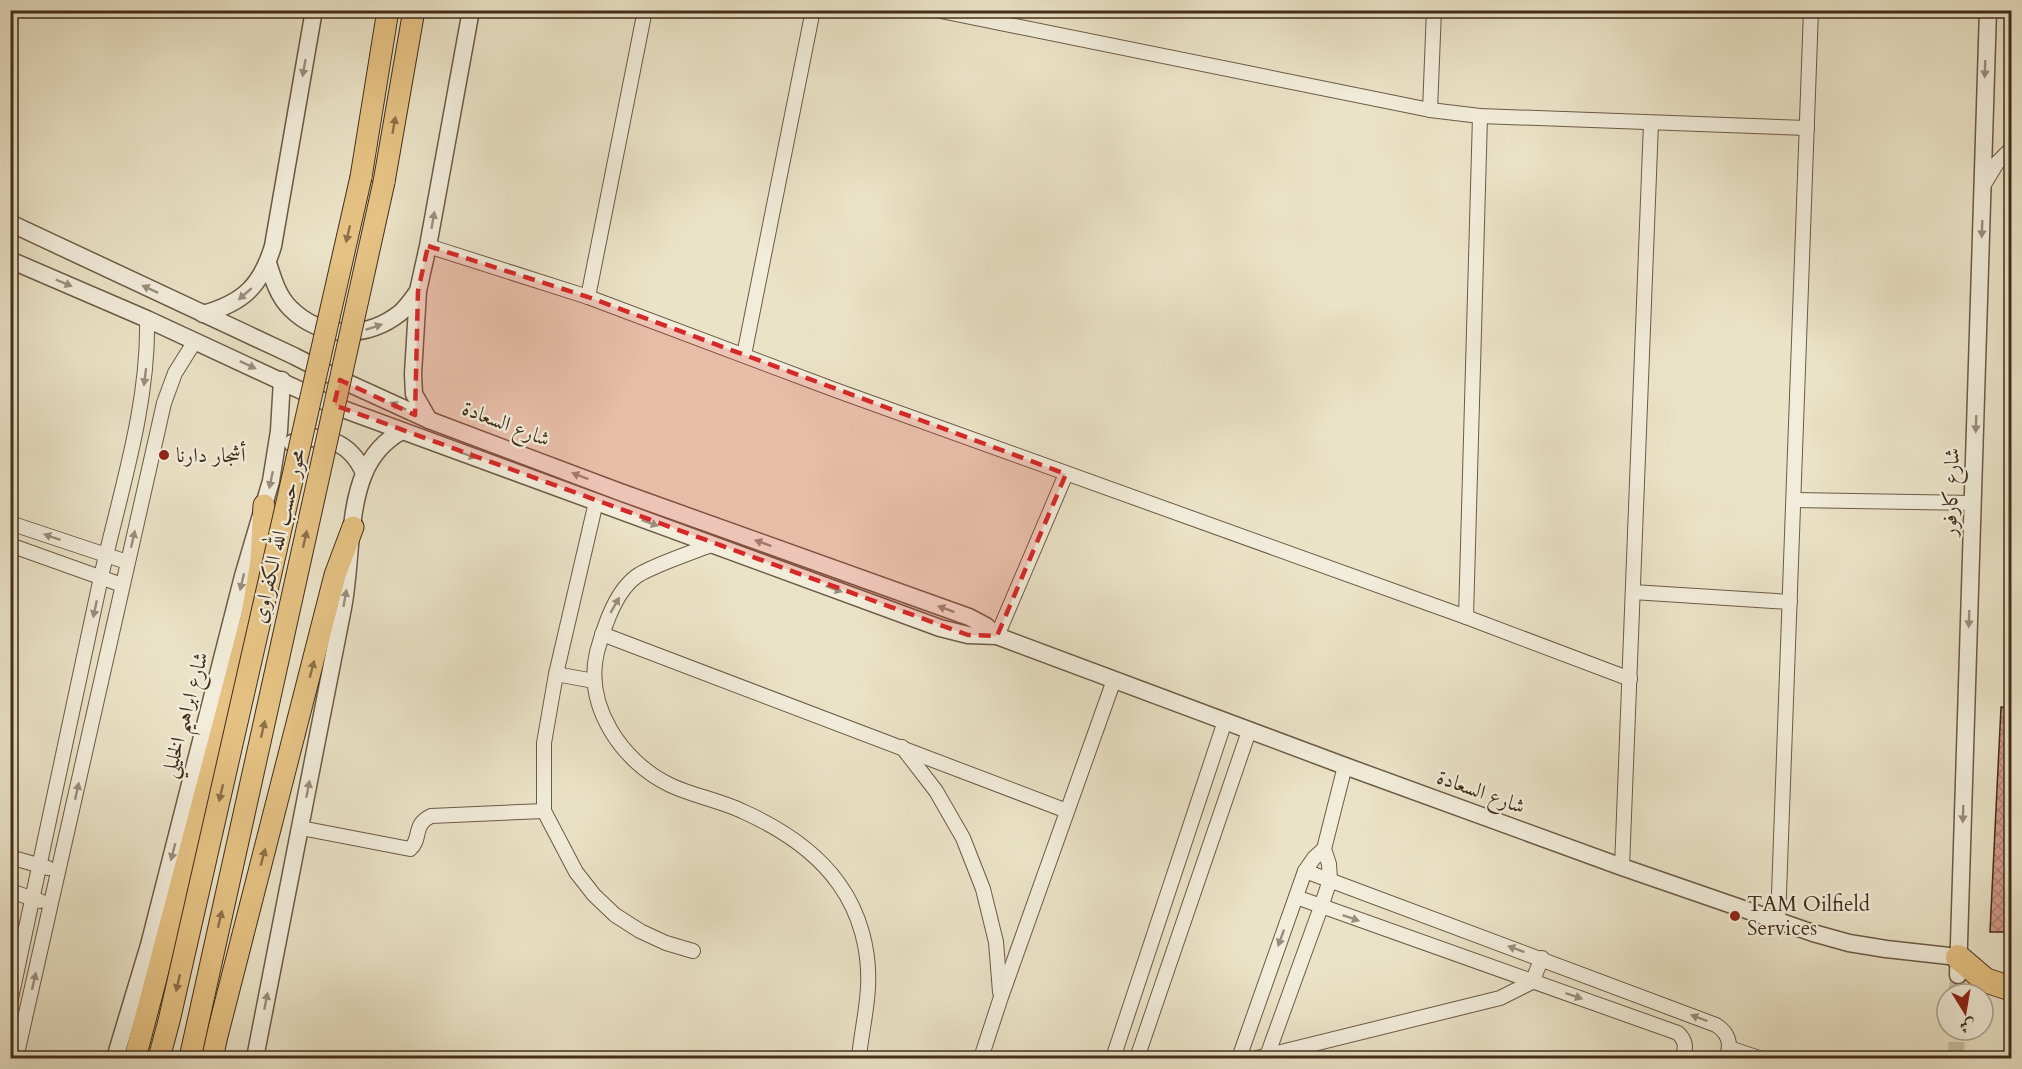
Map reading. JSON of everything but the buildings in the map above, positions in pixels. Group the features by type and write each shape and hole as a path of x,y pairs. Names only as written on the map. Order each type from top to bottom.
{"highway":[{"path":"1958,966 1985,980 2012,989"}],"main road":[{"name":"محور حسب الله الكفراوى","path":"159,1059 361,177 388,10"},
{"name":"محور حسب الله الكفراوى","path":"190,1059 384,182 414,10"},
{"path":"135,1059 252,615 261,561 264,505"},
{"path":"212,1059 335,575 353,527"}],"street":[{"path":"202,314 224,308 243,297 258,281 268,263 273,246 314,10"},
{"path":"429,420 414,394 418,291 471,10"},
{"path":"588,297 645,10"},
{"path":"744,355 813,10"},
{"path":"936,10 1430,110 1480,116 1807,128"},
{"path":"1430,110 1434,10"},
{"path":"1778,921 1811,10"},
{"name":"شارع كارفور","path":"1958,966 1988,10"},
{"path":"1466,616 1480,116"},
{"path":"1622,867 1651,123"},
{"path":"1983,186 1997,163 2012,148"},
{"name":"شارع السعادة","path":"10,223 429,420 620,492 969,617 986,626 997,636"},
{"path":"428,246 588,297 1066,474 1466,616 1630,680"},
{"name":"شارع السعادة","path":"10,260 147,319 332,405 940,628 968,635 997,636 1249,731 1622,867 1778,921 1849,943 1918,953 1958,966"},
{"path":"268,263 276,287 290,308 310,323 333,332 358,333 382,325 403,311 418,291"},
{"path":"10,1002 145,380 147,319"},
{"path":"16,1059 164,403 175,373 195,341"},
{"name":"شارع ابراهيم الخليلي","path":"115,1059 149,945 243,576 264,505 279,431 282,381"},
{"path":"255,1059 344,602 353,527 364,473 378,449 389,438 402,431"},
{"path":"275,456 292,442 303,438 325,438 335,441 353,454 364,473"},
{"path":"997,636 1066,474"},
{"path":"1794,500 1973,503"},
{"path":"596,502 556,675 544,743 542,772 544,812 576,872 594,895 615,915 640,931 666,943 693,951"},
{"path":"10,523 128,562"},
{"path":"10,545 122,585"},
{"path":"711,545 638,575 622,592 610,612 595,660 594,681 597,702 604,719 624,749 637,762 667,783 742,811 788,836 813,854 841,886 859,924 868,965 868,986 859,1059"},
{"path":"1633,592 1790,602"},
{"path":"602,633 1067,811"},
{"path":"556,675 594,681"},
{"path":"981,1059 1114,680"},
{"path":"1113,1059 1225,721"},
{"path":"1137,1059 1249,731"},
{"path":"902,747 936,791 963,838 983,889 996,942 1001,997"},
{"path":"1262,1058 1322,907 1330,880 1329,864 1324,849 1345,766"},
{"path":"301,828 410,849 414,845 418,827 423,820 431,816 544,812"},
{"path":"1239,1059 1305,871 1324,849"},
{"path":"10,857 59,871"},
{"path":"1305,871 1716,1025 1726,1034 1727,1053 1760,1059"},
{"path":"10,891 51,905"},
{"path":"1296,897 1678,1033 1685,1042 1681,1059"},
{"path":"1262,1058 1500,998 1533,982 1542,958"}],"highlighted area":[{"path":"428,246 588,297 1066,474 997,636 968,635 334,405 340,380 415,415 418,291"}],"tunnel":[{"path":"1958,975 1958,982"},
{"path":"1956,1058 1957,1042"}],"place":[{"name":"أشجار دارنا","path":"164,455"},
{"name":"TAM Oilfield Services","path":"1735,916"}]}
